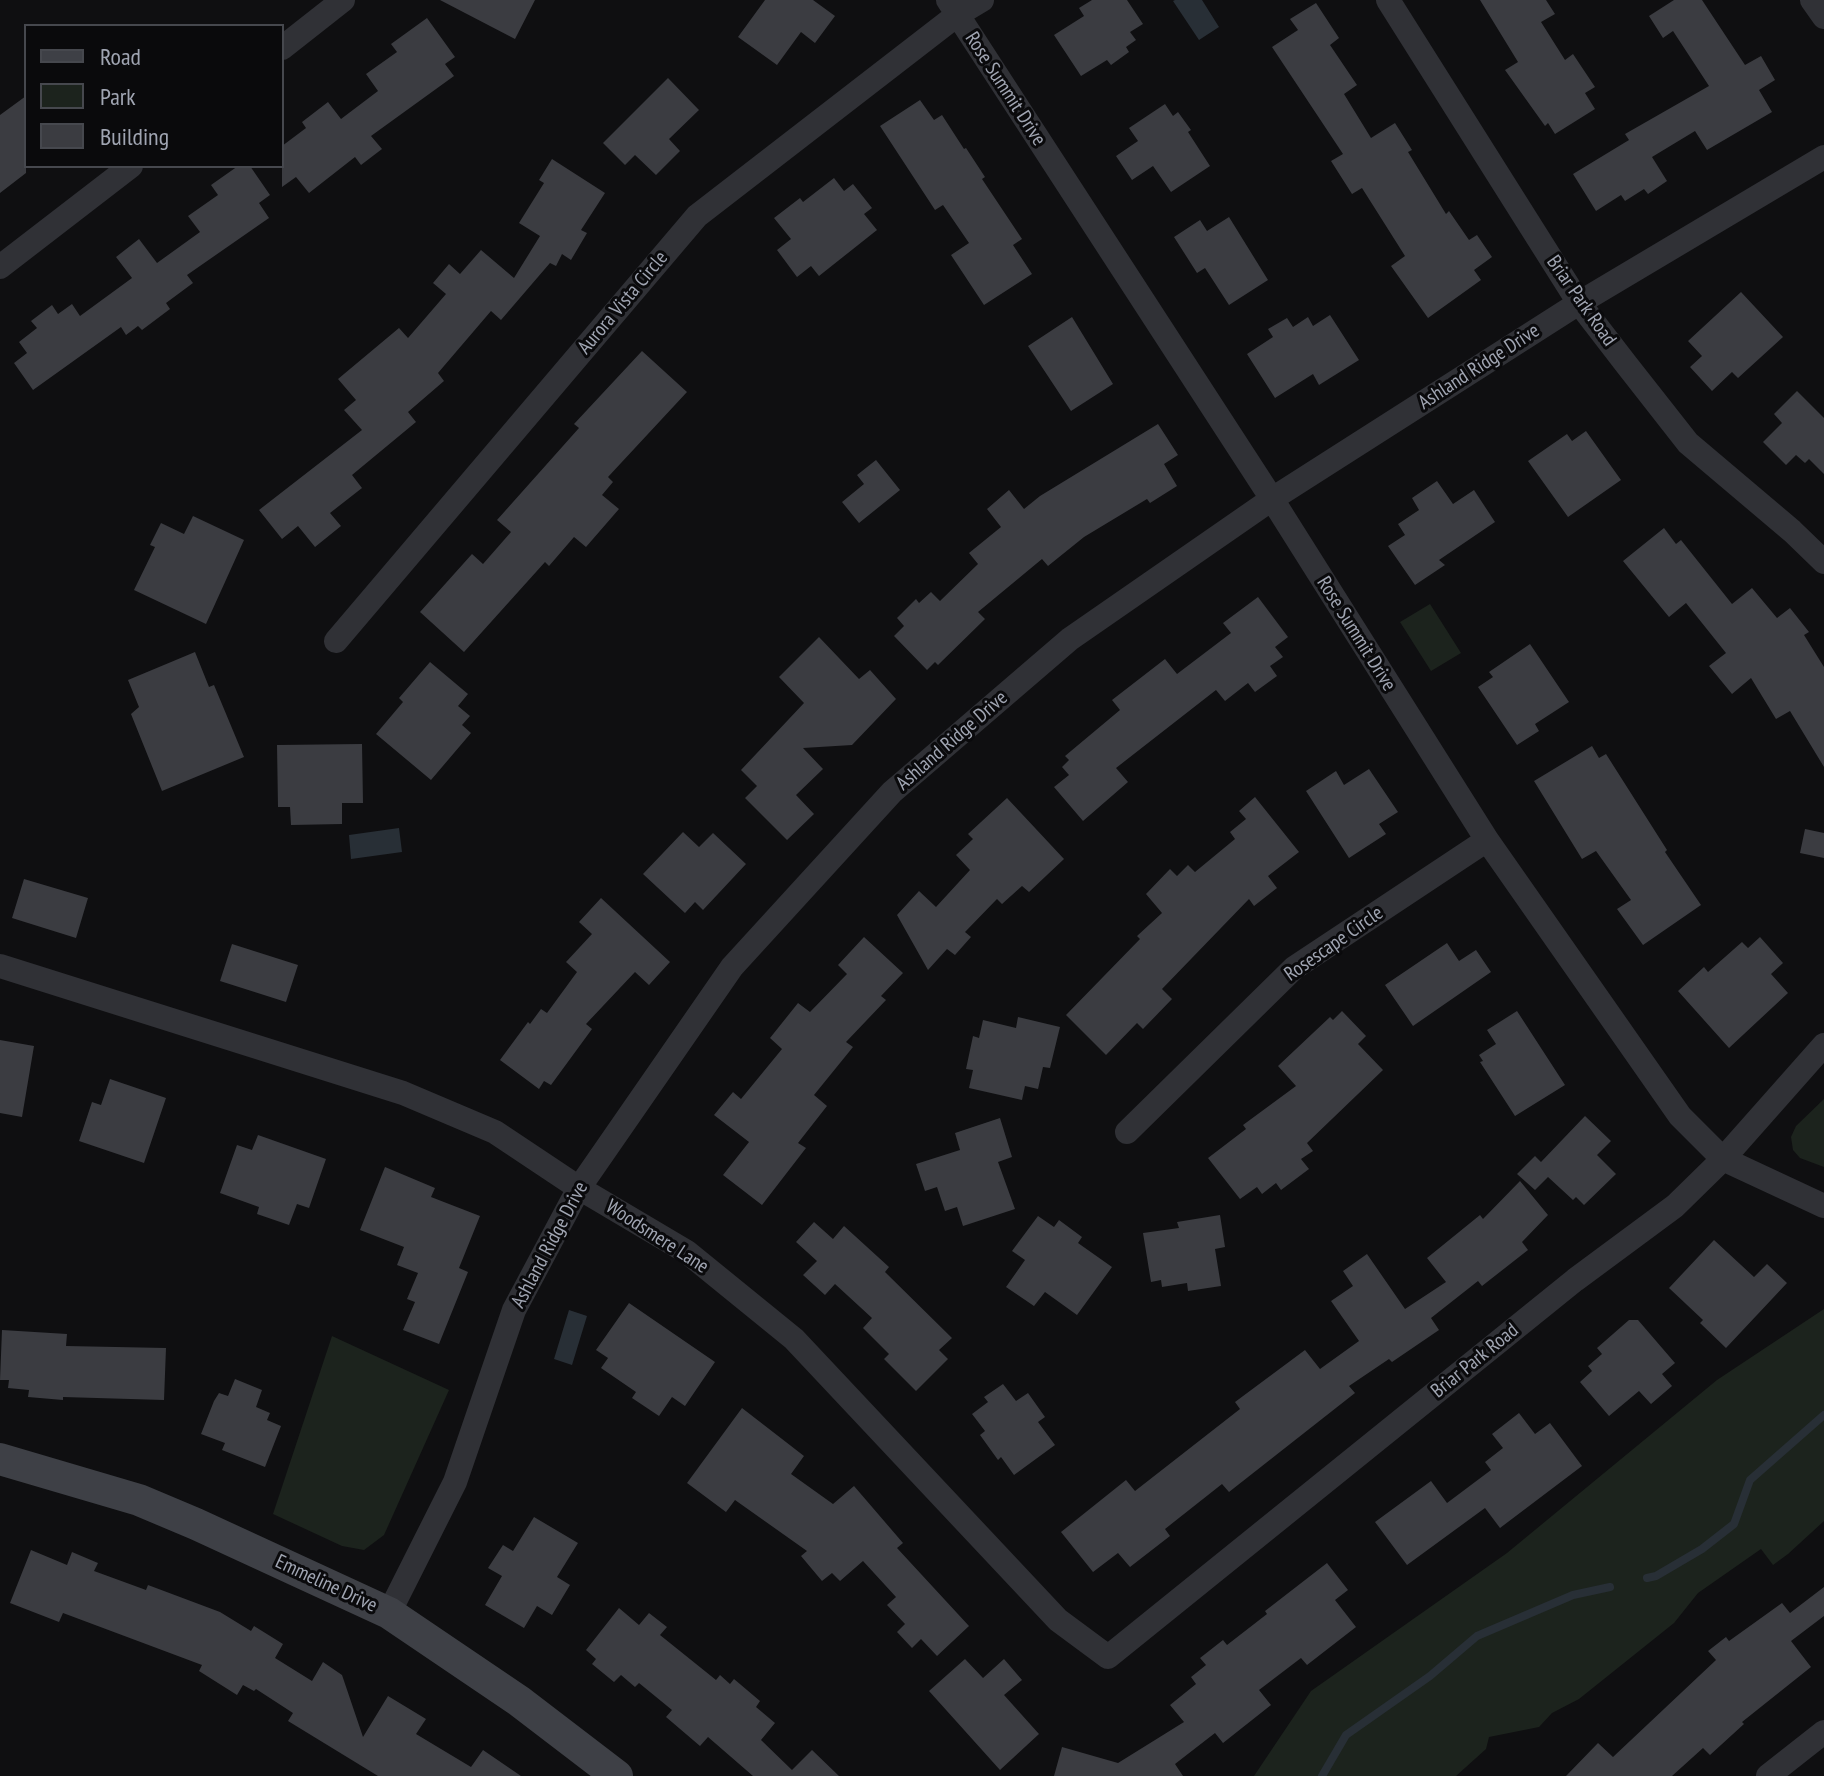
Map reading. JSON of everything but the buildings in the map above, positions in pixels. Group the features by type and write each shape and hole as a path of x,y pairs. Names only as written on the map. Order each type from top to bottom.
{"street":[{"path":"284,46 343,0"},
{"name":"Aurora Vista Circle","path":"336,641 697,216 953,8 982,0"},
{"name":"Briar Park Road","path":"1388,0 1579,303 1688,443 1824,562"},
{"path":"1812,0 1824,17"},
{"name":"Rose Summit Drive","path":"953,8 1272,499 1487,840 1680,1116 1723,1159 1824,1206"},
{"name":"Ashland Ridge Drive","path":"389,1613 455,1482 514,1310 579,1188 732,967 892,792 1070,639 1272,499 1579,303 1824,157"},
{"path":"0,267 128,168"},
{"name":"Rosescape Circle","path":"1127,1132 1294,968 1487,840"},
{"name":"Woodsmere Lane","path":"0,966 403,1093 495,1132 579,1188 687,1252 794,1339 1058,1620 1108,1657"},
{"name":"Briar Park Road","path":"1108,1657 1575,1280 1675,1206 1723,1159 1824,1045"},
{"name":"Emmeline Drive","path":"0,1459 139,1500 389,1613 519,1701 617,1776"},
{"path":"1768,1776 1824,1732"}],"green space":[{"path":"1430,604 1461,653 1431,671 1400,622"},
{"path":"1824,1099 1824,1167 1800,1158 1793,1150 1791,1137 1796,1126"},
{"path":"1824,1309 1824,1521 1788,1554 1773,1565 1761,1549 1698,1593 1674,1623 1579,1699 1552,1713 1539,1727 1489,1737 1486,1749 1456,1776 1254,1776 1311,1691 1507,1553 1717,1380"},
{"path":"332,1336 449,1390 384,1535 364,1550 342,1546 273,1514"}],"shaded area":[{"path":"1175,0 1202,0 1219,27 1199,40"},
{"path":"399,828 402,852 351,859 349,835"},
{"path":"569,1310 587,1316 572,1365 554,1359"}],"waterway":[{"path":"1647,1578 1656,1576 1702,1549 1734,1524 1750,1480 1824,1415"},
{"path":"1322,1776 1346,1735 1430,1676 1477,1636 1573,1595 1610,1587"}]}
